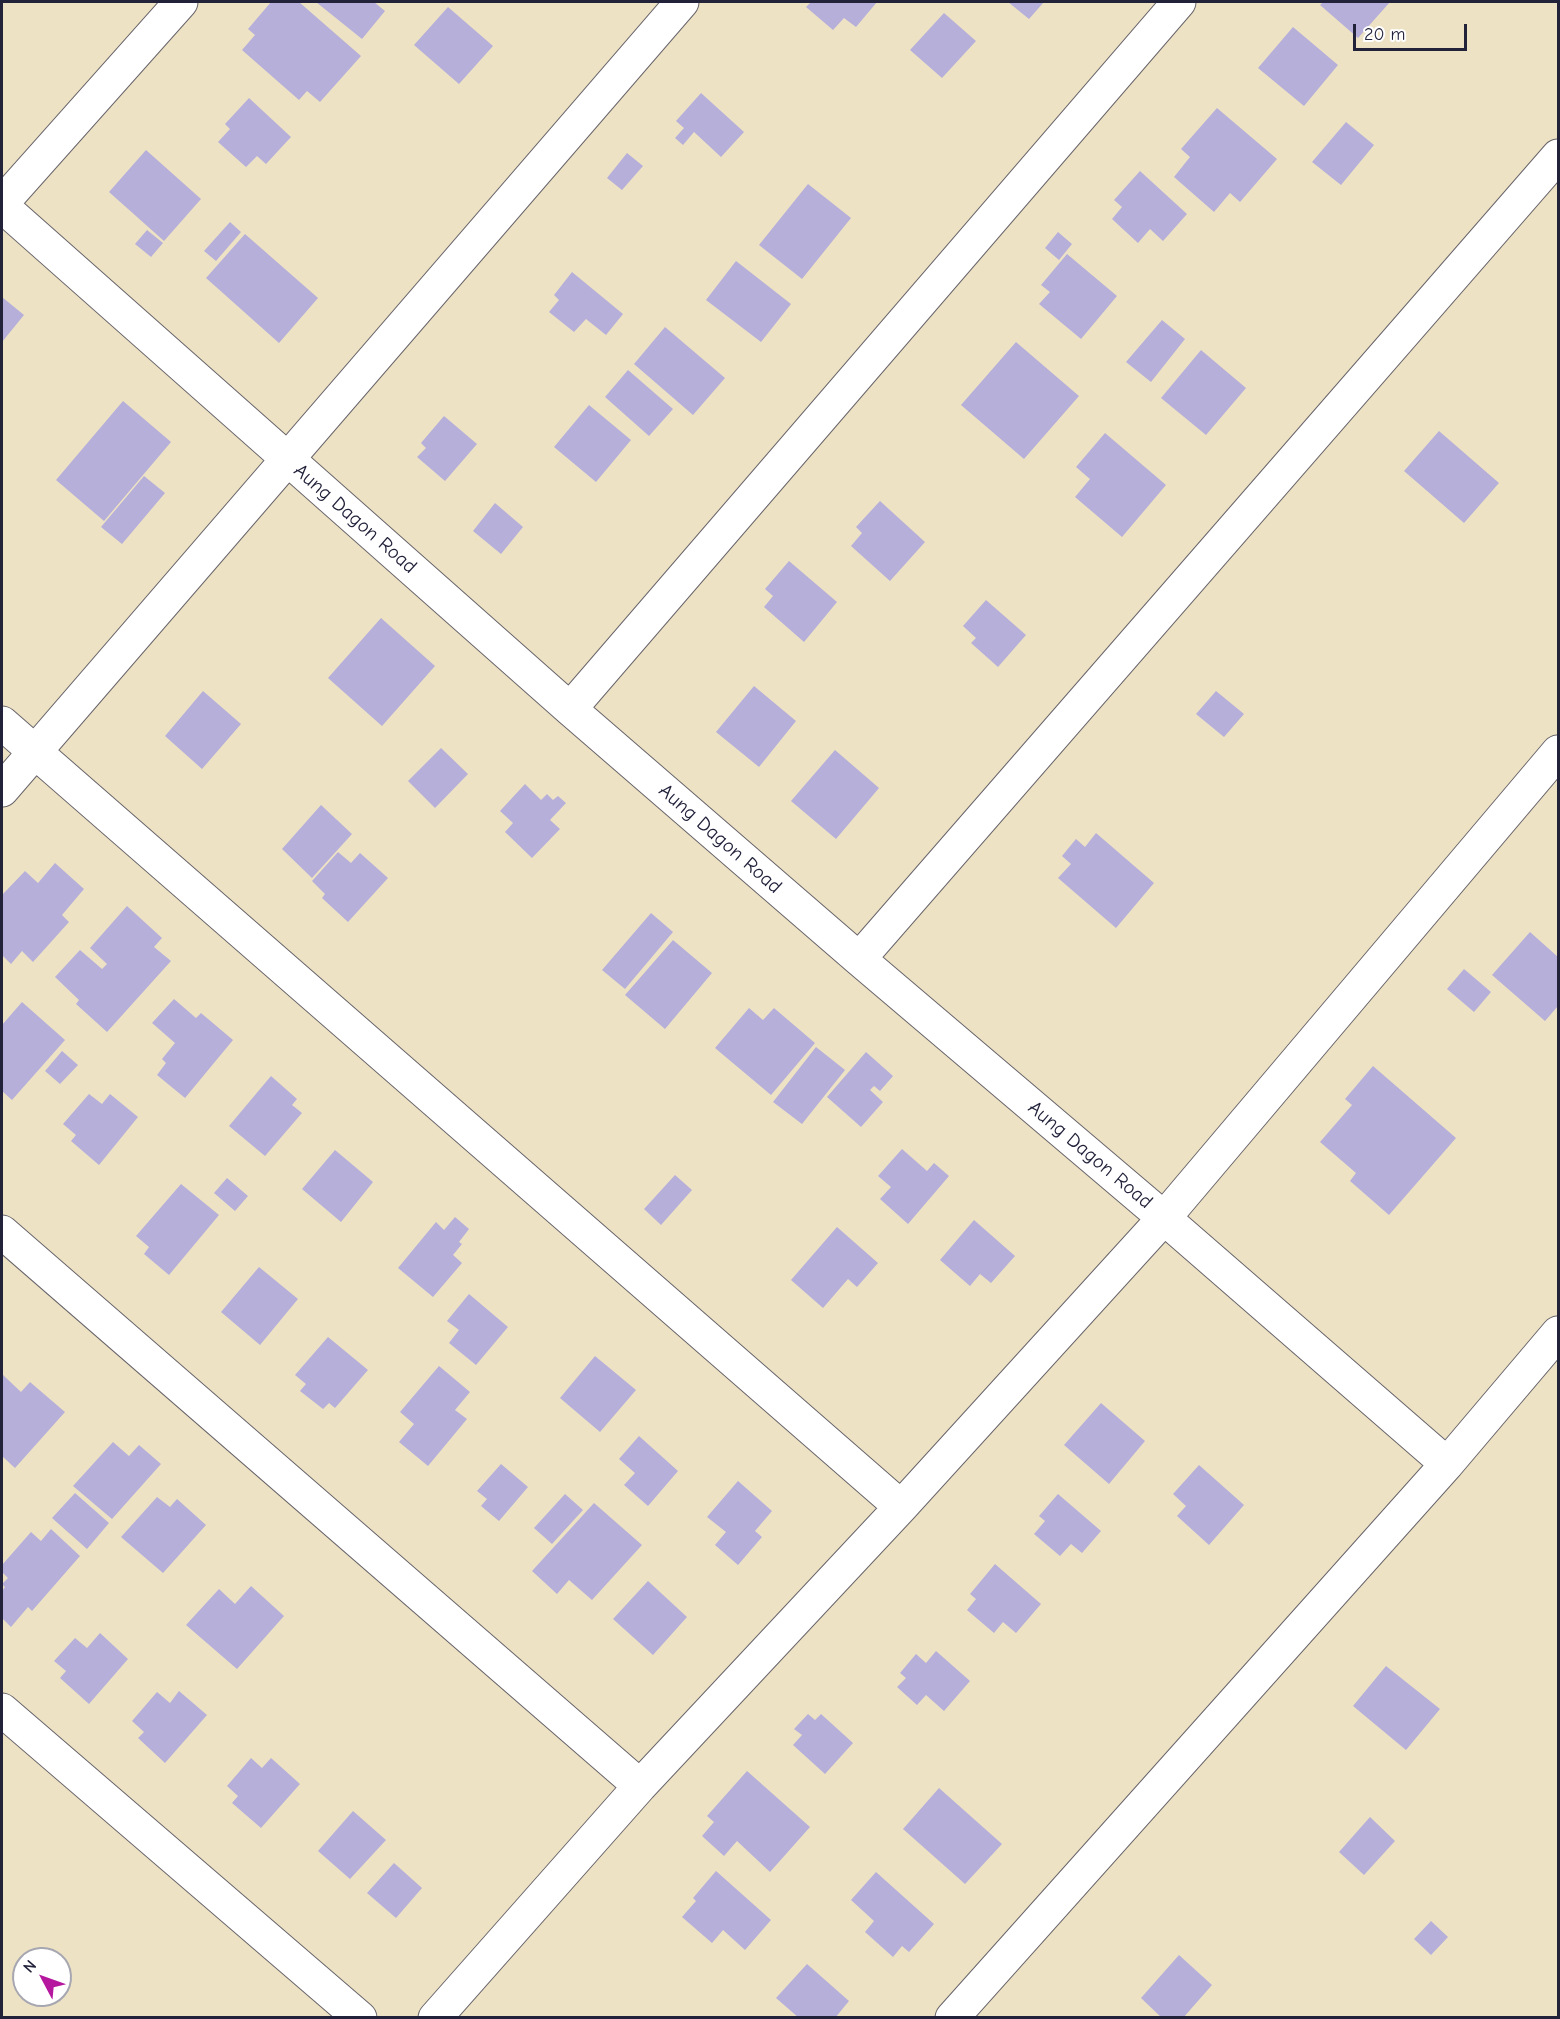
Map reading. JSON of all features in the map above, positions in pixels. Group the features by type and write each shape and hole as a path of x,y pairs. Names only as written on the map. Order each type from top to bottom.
{"street":[{"path":"2,204 181,2"},
{"path":"2,790 682,2"},
{"path":"570,709 1179,2"},
{"path":"859,959 1558,156"},
{"name":"Aung Dagon Road","path":"2,204 570,709 1447,1464"},
{"path":"2,723 901,1507"},
{"path":"435,2018 640,1786 901,1507 1164,1218 1558,753"},
{"path":"2,1232 640,1786"},
{"path":"952,2018 1447,1464 1558,1334"},
{"path":"2,1710 344,2012"}],"building":[{"path":"271,2 299,2 361,56 320,102 307,91 299,100 242,50 255,35 248,29"},
{"path":"316,2 374,2 385,11 362,39"},
{"path":"811,2 877,2 856,27 844,18 833,30 806,7"},
{"path":"1008,2 1044,2 1029,19"},
{"path":"1323,2 1390,2 1358,38 1320,5"},
{"path":"448,7 493,46 459,84 414,45"},
{"path":"944,13 976,41 942,78 910,50"},
{"path":"1293,27 1338,65 1304,106 1258,68"},
{"path":"701,93 744,132 721,157 694,132 683,145 675,138 684,128 676,121"},
{"path":"249,98 291,137 266,164 257,156 246,167 218,142 230,129 225,124"},
{"path":"1217,108 1277,159 1240,202 1230,193 1214,212 1174,177 1190,157 1181,149"},
{"path":"1346,122 1374,145 1341,185 1312,162"},
{"path":"146,150 201,199 164,241 109,192"},
{"path":"627,153 643,166 622,190 607,178"},
{"path":"1140,171 1187,214 1163,241 1150,229 1138,243 1112,219 1122,207 1114,200"},
{"path":"808,184 851,218 802,279 759,245"},
{"path":"230,222 241,232 216,261 204,251"},
{"path":"147,230 163,243 151,257 135,244"},
{"path":"1058,232 1072,244 1059,260 1045,248"},
{"path":"245,234 318,298 279,343 206,278"},
{"path":"1067,254 1117,296 1081,339 1039,304 1050,292 1041,285"},
{"path":"736,261 791,304 761,342 706,300"},
{"path":"572,272 623,314 606,335 586,319 574,332 549,312 559,300 554,295"},
{"path":"2,297 24,315 2,342"},
{"path":"1162,320 1185,339 1151,382 1126,362"},
{"path":"665,327 725,378 693,415 634,364"},
{"path":"1016,342 1079,396 1024,459 961,405"},
{"path":"1201,350 1246,388 1206,435 1161,398"},
{"path":"628,370 673,409 649,436 605,397"},
{"path":"123,401 171,442 104,521 56,480"},
{"path":"589,405 631,440 596,482 554,447"},
{"path":"444,416 477,444 445,481 417,457 426,448 421,443"},
{"path":"1439,431 1499,483 1464,523 1404,471"},
{"path":"1105,433 1166,485 1122,537 1075,497 1090,479 1076,467"},
{"path":"144,476 165,493 122,544 101,527"},
{"path":"880,501 925,542 890,581 851,546 862,533 856,527"},
{"path":"495,503 523,527 501,554 473,531"},
{"path":"789,561 837,602 804,642 764,607 773,596 765,589"},
{"path":"986,600 1026,635 998,667 971,643 976,638 963,626"},
{"path":"381,618 435,666 382,726 328,678"},
{"path":"754,686 796,721 759,767 716,732"},
{"path":"203,691 241,724 202,769 165,736"},
{"path":"1216,691 1244,714 1224,737 1196,714"},
{"path":"441,748 468,774 435,808 408,781"},
{"path":"835,750 879,788 836,839 791,801"},
{"path":"525,784 541,800 547,794 553,800 558,796 566,803 550,820 560,829 532,858 505,832 513,823 500,811"},
{"path":"321,805 352,834 312,878 282,849"},
{"path":"1096,833 1154,883 1116,928 1058,878 1071,864 1062,856 1076,839 1085,847"},
{"path":"338,852 351,863 360,853 388,878 348,922 322,898 325,894 312,881"},
{"path":"55,863 84,889 62,915 69,922 33,962 22,951 11,964 2,955 2,893 25,871 38,883"},
{"path":"127,906 162,938 154,947 171,961 107,1032 76,1004 79,1000 55,977 80,950 102,969 107,964 90,948"},
{"path":"651,913 673,932 625,989 602,970"},
{"path":"1530,932 1558,957 1558,1006 1545,1021 1492,975"},
{"path":"673,940 712,973 665,1029 625,995"},
{"path":"1464,969 1491,992 1474,1012 1447,989"},
{"path":"174,999 196,1018 201,1013 233,1040 185,1098 157,1075 166,1063 162,1059 175,1043 152,1023"},
{"path":"22,1002 65,1040 12,1100 2,1091 2,1025"},
{"path":"749,1008 763,1020 774,1008 815,1043 771,1095 715,1048"},
{"path":"816,1047 845,1070 802,1124 773,1102"},
{"path":"62,1051 78,1065 60,1084 45,1071"},
{"path":"866,1052 893,1076 880,1091 874,1086 870,1090 883,1102 861,1127 827,1097"},
{"path":"1373,1066 1456,1138 1389,1215 1350,1181 1356,1173 1320,1142 1352,1105 1345,1099"},
{"path":"271,1076 297,1099 292,1105 302,1113 265,1156 229,1126"},
{"path":"89,1094 102,1104 110,1094 138,1117 99,1165 71,1141 76,1135 63,1124"},
{"path":"902,1149 927,1171 934,1163 949,1176 908,1224 880,1199 891,1187 878,1176"},
{"path":"335,1150 373,1182 341,1222 302,1189"},
{"path":"675,1175 692,1190 661,1225 644,1209"},
{"path":"227,1178 248,1196 235,1211 214,1193"},
{"path":"181,1184 219,1215 169,1275 144,1254 149,1247 136,1236"},
{"path":"455,1217 469,1229 459,1242 462,1244 453,1255 462,1263 433,1297 398,1268 436,1222 444,1230"},
{"path":"974,1220 1015,1256 991,1283 980,1274 970,1286 940,1260"},
{"path":"837,1227 878,1263 857,1287 848,1279 823,1308 791,1280"},
{"path":"259,1267 298,1299 260,1345 221,1312"},
{"path":"469,1294 508,1327 476,1365 449,1343 459,1330 447,1321"},
{"path":"328,1337 368,1370 335,1408 329,1403 323,1409 300,1391 306,1384 295,1375"},
{"path":"595,1356 636,1390 600,1432 560,1398"},
{"path":"439,1366 470,1392 455,1410 467,1419 428,1466 399,1442 414,1424 400,1412"},
{"path":"3,1375 21,1392 30,1382 65,1412 15,1468 2,1456"},
{"path":"1101,1403 1145,1441 1109,1484 1064,1445"},
{"path":"639,1436 678,1471 648,1506 624,1485 635,1473 619,1459"},
{"path":"113,1442 129,1456 139,1445 161,1464 112,1519 73,1486"},
{"path":"501,1464 528,1487 499,1521 481,1506 487,1499 477,1491"},
{"path":"1199,1465 1244,1505 1209,1545 1177,1516 1186,1506 1173,1494"},
{"path":"738,1481 772,1511 755,1531 762,1537 738,1565 715,1545 726,1532 707,1517"},
{"path":"75,1493 109,1523 87,1549 52,1518"},
{"path":"565,1494 583,1510 552,1544 534,1528"},
{"path":"1058,1494 1101,1531 1082,1553 1071,1544 1060,1556 1034,1534 1045,1521 1039,1516"},
{"path":"157,1497 170,1507 177,1499 206,1525 163,1573 121,1537"},
{"path":"594,1503 642,1545 592,1600 569,1580 557,1594 532,1571"},
{"path":"51,1529 80,1556 32,1611 28,1607 11,1627 2,1618 2,1591 5,1587 2,1584 8,1578 2,1572 2,1565 31,1532 41,1541"},
{"path":"995,1564 1041,1604 1016,1633 1003,1622 994,1633 967,1610 976,1599 970,1594"},
{"path":"648,1581 687,1617 653,1655 613,1619"},
{"path":"251,1586 284,1616 237,1669 186,1625 219,1589 235,1604"},
{"path":"100,1633 128,1659 89,1704 60,1678 66,1671 54,1661 75,1638 87,1648"},
{"path":"936,1651 970,1681 944,1711 926,1695 917,1705 897,1687 906,1678 900,1673 916,1654 926,1663"},
{"path":"1386,1666 1440,1709 1406,1750 1353,1706"},
{"path":"179,1691 207,1715 165,1763 138,1738 144,1732 132,1721 157,1692 170,1703"},
{"path":"808,1714 815,1720 821,1714 853,1743 825,1774 793,1745 802,1735 794,1729"},
{"path":"251,1758 262,1768 271,1758 300,1784 261,1828 232,1803 238,1796 227,1786"},
{"path":"747,1771 810,1827 770,1872 737,1841 724,1856 702,1836 714,1822 707,1816"},
{"path":"939,1788 1002,1844 965,1884 903,1829"},
{"path":"353,1811 386,1840 350,1879 318,1851"},
{"path":"1370,1817 1395,1841 1364,1875 1339,1852"},
{"path":"394,1863 422,1888 396,1918 367,1893"},
{"path":"716,1871 771,1920 745,1950 723,1930 712,1943 682,1917 696,1901 693,1898"},
{"path":"876,1872 934,1924 909,1952 902,1946 893,1957 865,1932 874,1921 851,1900"},
{"path":"1431,1921 1448,1937 1431,1955 1414,1939"},
{"path":"1179,1955 1212,1985 1183,2018 1162,2018 1141,1998"},
{"path":"807,1964 849,2001 835,2018 799,2018 776,1998"}]}
